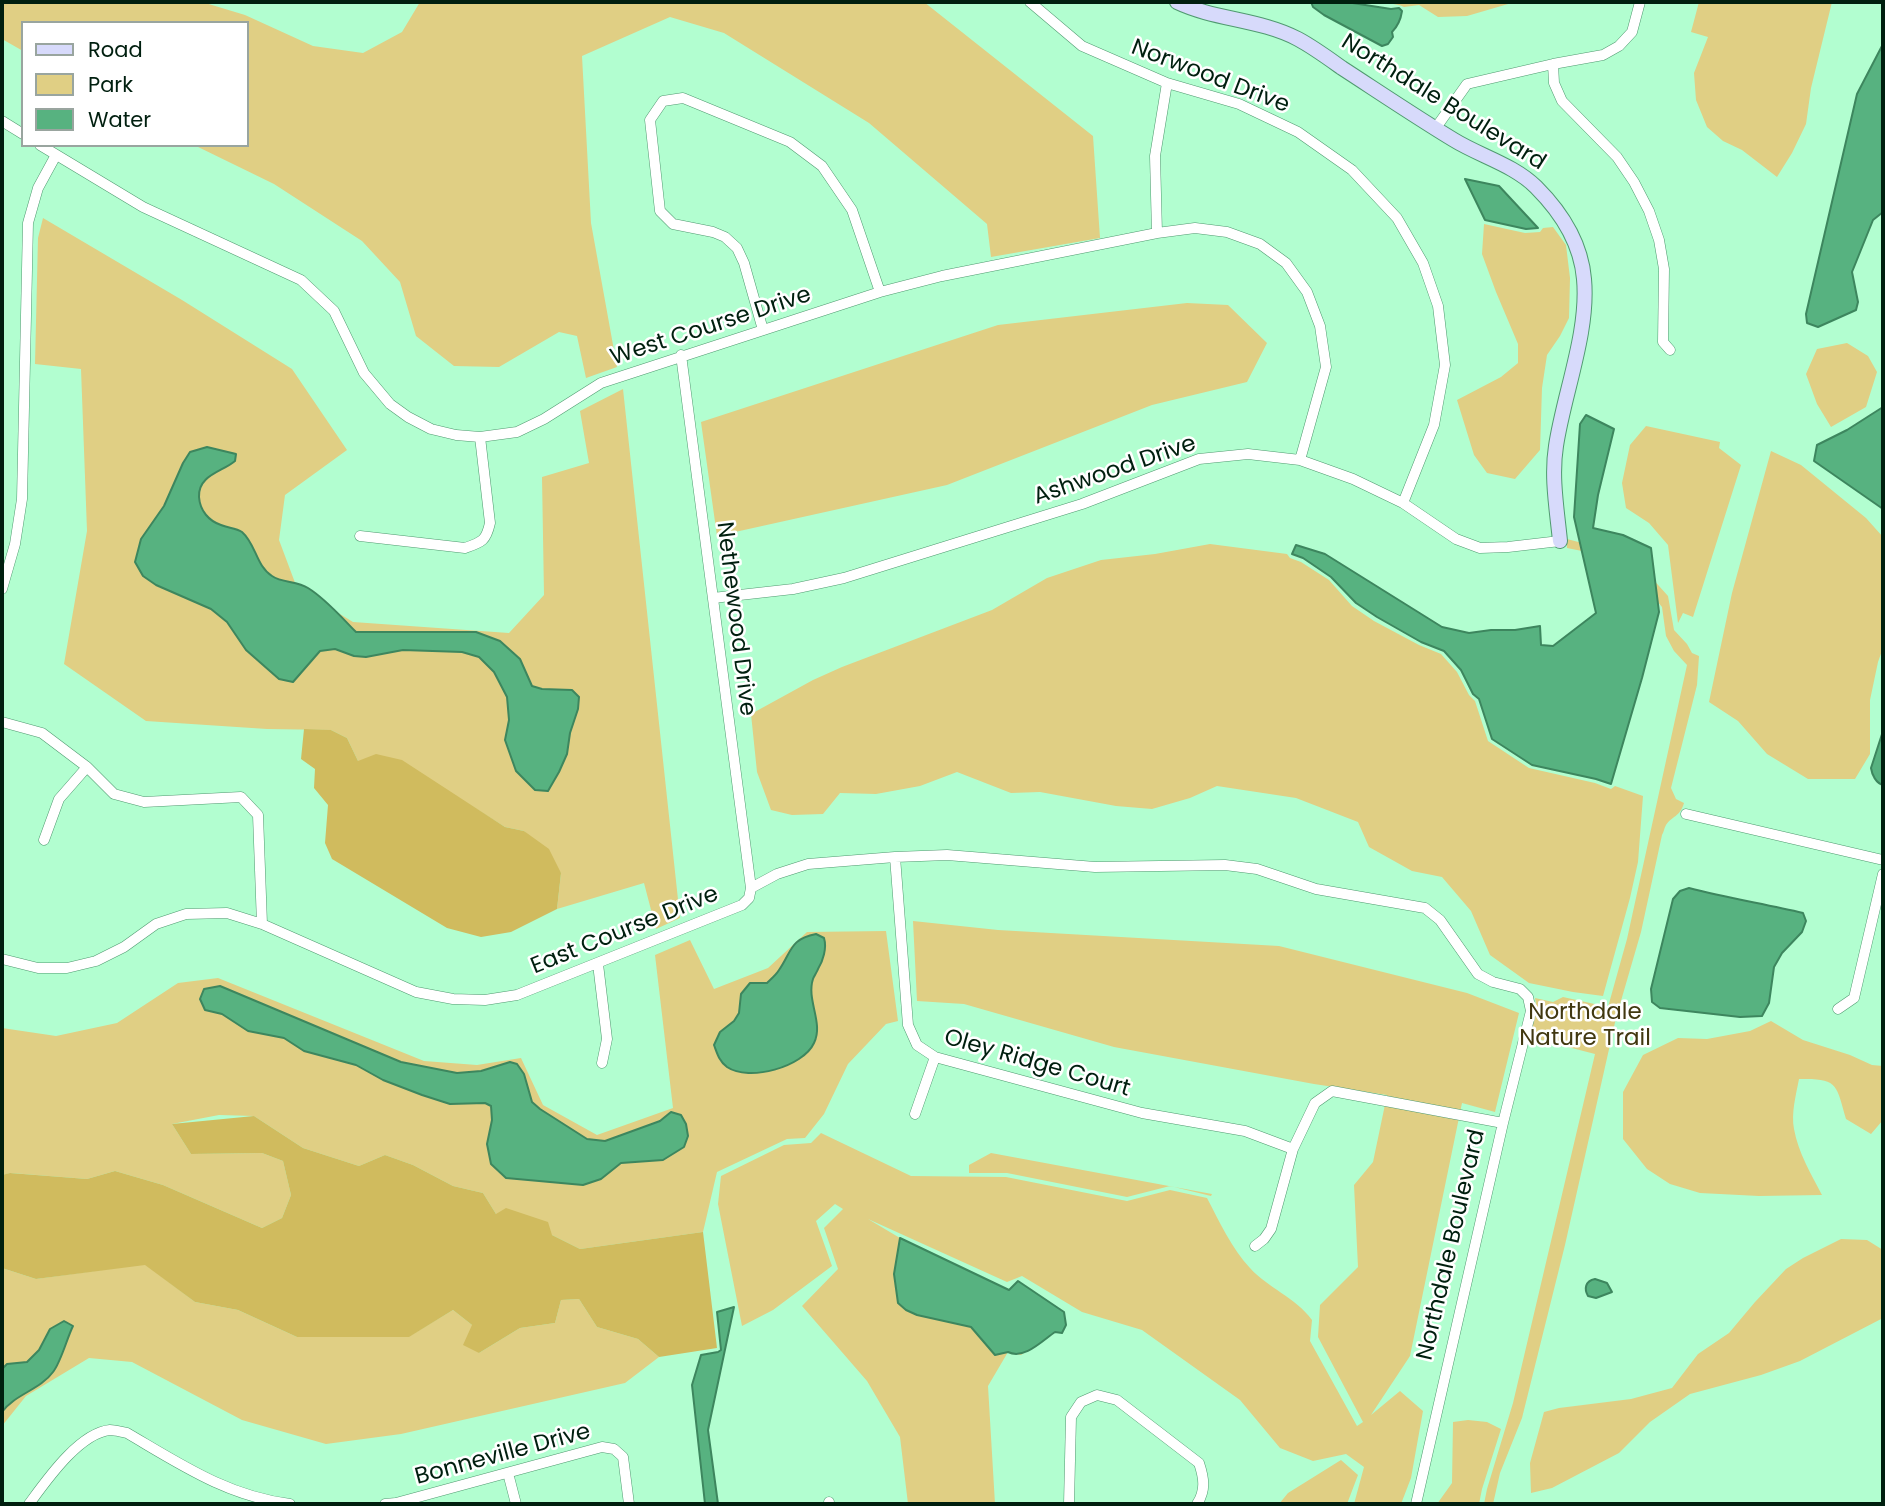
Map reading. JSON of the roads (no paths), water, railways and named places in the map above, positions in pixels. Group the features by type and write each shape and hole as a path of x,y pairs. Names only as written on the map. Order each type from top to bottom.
{"street":[{"name":"Norwood Drive","path":"1030,2 1083,46 1167,83 1239,104 1298,132 1352,170 1397,218 1423,263 1438,306 1445,365 1434,425 1403,503"},
{"name":"Northdale Boulevard","path":"1177,2 1262,25 1297,38 1435,129 1468,149 1513,170 1534,185 1559,212 1576,242 1584,277 1585,311 1556,447 1554,482 1560,541"},
{"path":"1435,129 1467,84 1603,55 1619,47 1632,32 1640,2"},
{"path":"1553,64 1554,83 1562,101 1617,157 1649,211 1659,240 1664,269 1663,342 1671,350"},
{"path":"1157,233 1155,156 1167,83"},
{"path":"763,330 744,263 737,248 725,237 713,232 673,224 660,211 650,120 663,102 683,98 790,142 822,166 852,210 880,292"},
{"path":"2,121 21,133"},
{"name":"West Course Drive","path":"43,147 143,207 301,280 334,311 364,373 390,404 431,429 480,438 517,432 544,419 601,383 880,292 942,276 1157,233 1195,228 1227,232 1260,244 1286,263 1307,292 1320,326 1326,367 1300,460"},
{"path":"2,589 15,544 22,499 28,223 38,188 56,155"},
{"name":"Nethewood Drive","path":"681,355 751,888"},
{"path":"360,536 465,548 481,542 488,534 490,523 480,438"},
{"name":"Ashwood Drive","path":"713,597 793,589 844,578 1082,504 1199,459 1248,454 1300,460 1353,479 1403,503 1456,539 1480,548 1560,541"},
{"path":"2,722 42,733 87,767 114,794 144,802 241,797 258,814 262,924"},
{"path":"44,840 59,799 87,767"},
{"path":"1686,814 1883,860"},
{"name":"East Course Drive","path":"2,959 38,968 67,968 96,961 124,947 156,925 186,914 227,913 262,924 416,992 453,999 485,1000 517,995 742,905 749,898 751,888 777,874 808,864 947,855 1095,867 1225,865 1257,869 1316,889 1425,908 1440,920 1478,974 1493,982 1520,989 1528,997"},
{"name":"Oley Ridge Court","path":"895,857 908,1025 917,1045 935,1057 1142,1113 1245,1131 1293,1149"},
{"path":"1838,1009 1854,998 1883,874"},
{"path":"597,964 607,1039 602,1063"},
{"name":"Northdale Boulevard","path":"1416,1504 1531,1011 1528,997"},
{"path":"915,1114 935,1057"},
{"path":"1255,1246 1264,1240 1271,1228 1293,1149 1315,1103 1332,1091 1503,1123"},
{"path":"1069,1504 1071,1417 1081,1402 1097,1395 1116,1400 1199,1463 1205,1479 1197,1504"},
{"path":"30,1504 50,1474 70,1454 97,1434 112,1430 127,1433 214,1483 264,1501 290,1504"},
{"name":"Bonneville Drive","path":"392,1504 602,1447 614,1449 623,1457 629,1504"},
{"path":"508,1473 516,1504"}],"water":[{"path":"1311,2 1346,2 1399,8 1402,11 1392,32 1393,37 1388,44 1382,46 1324,15 1313,7"},
{"path":"1883,44 1883,212 1873,220 1852,272 1858,302 1856,310 1818,327 1807,323 1806,314 1857,94"},
{"path":"1465,179 1499,186 1538,228 1526,229 1485,220"},
{"path":"1883,407 1883,509 1814,461 1817,445"},
{"path":"1586,415 1614,429 1593,528 1623,535 1651,548 1659,612 1611,784 1532,765 1492,739 1479,699 1473,694 1461,670 1444,651 1421,642 1377,617 1356,603 1331,577 1303,558 1292,554 1296,545 1325,554 1442,627 1469,633 1540,626 1541,645 1553,646 1596,613 1574,517 1580,424"},
{"path":"207,447 236,454 235,461 202,484 199,497 203,511 217,523 242,532 263,567 272,576 315,592 356,632 476,632 500,641 520,659 532,686 572,690 579,697 567,754 548,791 535,790 516,771 505,740 509,720 507,697 494,672 479,657 462,652 403,650 366,657 335,649 320,651 293,682 279,679 246,650 227,622 211,609 156,585 143,576 135,562 141,539 164,506 190,452"},
{"path":"1883,731 1883,785 1875,778 1871,768"},
{"path":"1689,888 1803,913 1806,921 1802,932 1782,953 1774,967 1769,1003 1762,1016 1740,1017 1660,1008 1652,1002 1651,989 1673,899 1680,891"},
{"path":"816,934 824,938 825,946 811,987 817,1035 808,1052 775,1070 748,1073 727,1067 720,1060 714,1045 720,1032 734,1021 739,1013 741,994 750,983 767,983 778,972 796,943"},
{"path":"220,986 401,1062 457,1073 481,1071 510,1062 517,1064 524,1074 532,1102 587,1139 605,1141 660,1121 671,1112 681,1115 688,1136 684,1147 663,1160 621,1163 601,1179 583,1185 506,1178 491,1164 487,1144 492,1120 491,1106 485,1103 450,1104 383,1080 356,1065 304,1051 284,1038 248,1031 222,1014 205,1010 200,999 204,989"},
{"path":"900,1238 1009,1290 1018,1281 1064,1312 1066,1325 1062,1333 1055,1332 1020,1354 1008,1352 995,1355 971,1327 906,1310 898,1303 894,1274"},
{"path":"1595,1279 1607,1283 1612,1292 1596,1298 1588,1296 1586,1286"},
{"path":"734,1307 708,1430 718,1504 705,1504 692,1385 701,1355 721,1350 717,1312"},
{"path":"64,1321 73,1326 53,1372 2,1412 2,1369 7,1364 27,1362 39,1350 50,1329"}],"park label":[{"name":"Northdale Nature Trail","path":"1585,1026"}]}
